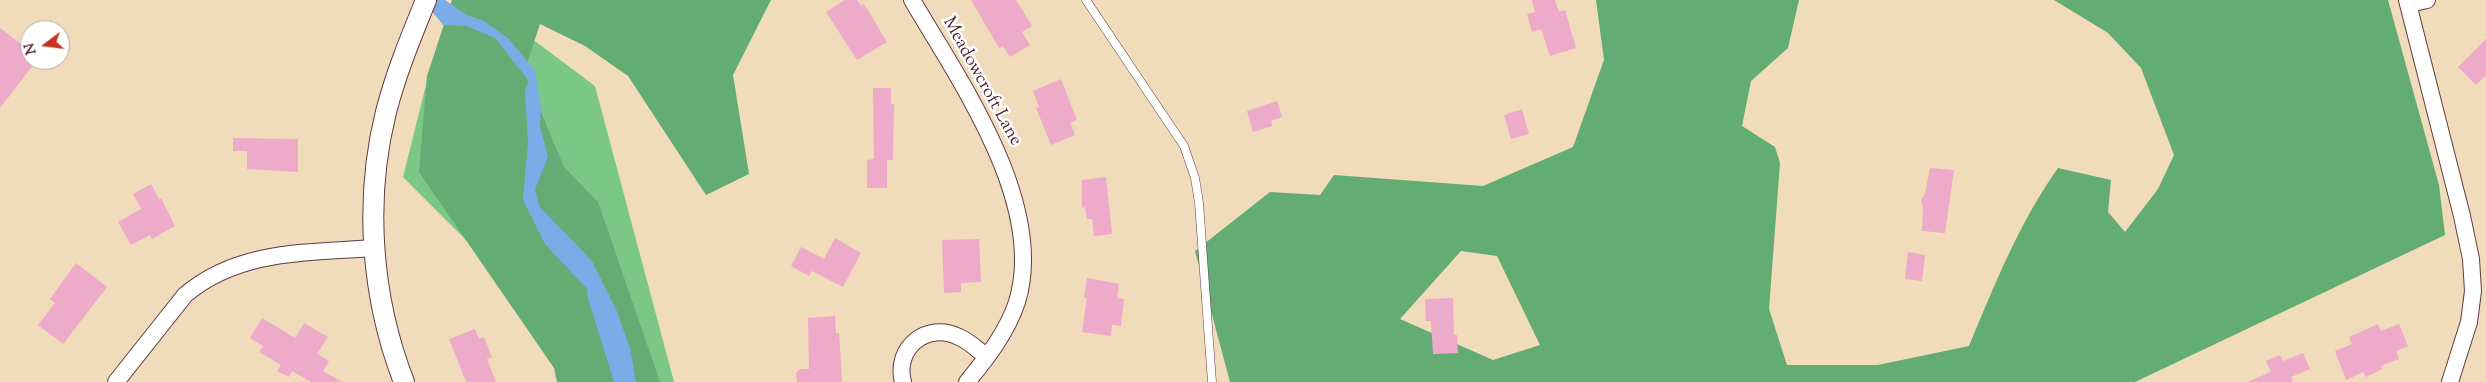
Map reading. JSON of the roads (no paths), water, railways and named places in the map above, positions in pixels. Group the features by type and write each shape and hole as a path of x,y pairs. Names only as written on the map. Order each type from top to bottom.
{"street":[{"path":"404,382 385,319 375,248 374,192 380,139 393,87 425,0"},
{"name":"Meadowcroft Lane","path":"912,0 973,103 994,144 1008,177 1021,235 1022,272 1017,301 1005,329 988,357 967,382"},
{"path":"2427,0 2408,2 2462,216 2471,259 2473,290 2469,322 2450,382"},
{"path":"116,382 185,295 196,285 226,268 251,259 279,254 375,248"},
{"path":"903,382 900,364 906,351 914,341 927,333 942,332 959,336 988,357"}],"lane":[{"path":"1086,0 1172,124 1184,146 1195,178 1199,203 1212,382"}],"water":[{"path":"423,0 445,0 467,15 484,21 509,39 535,71 541,109 540,126 548,157 535,189 539,206 592,261 616,309 630,348 636,382 614,382 587,295 588,290 545,244 523,200 528,142 525,90 529,81 495,38 466,26 443,25"}]}
